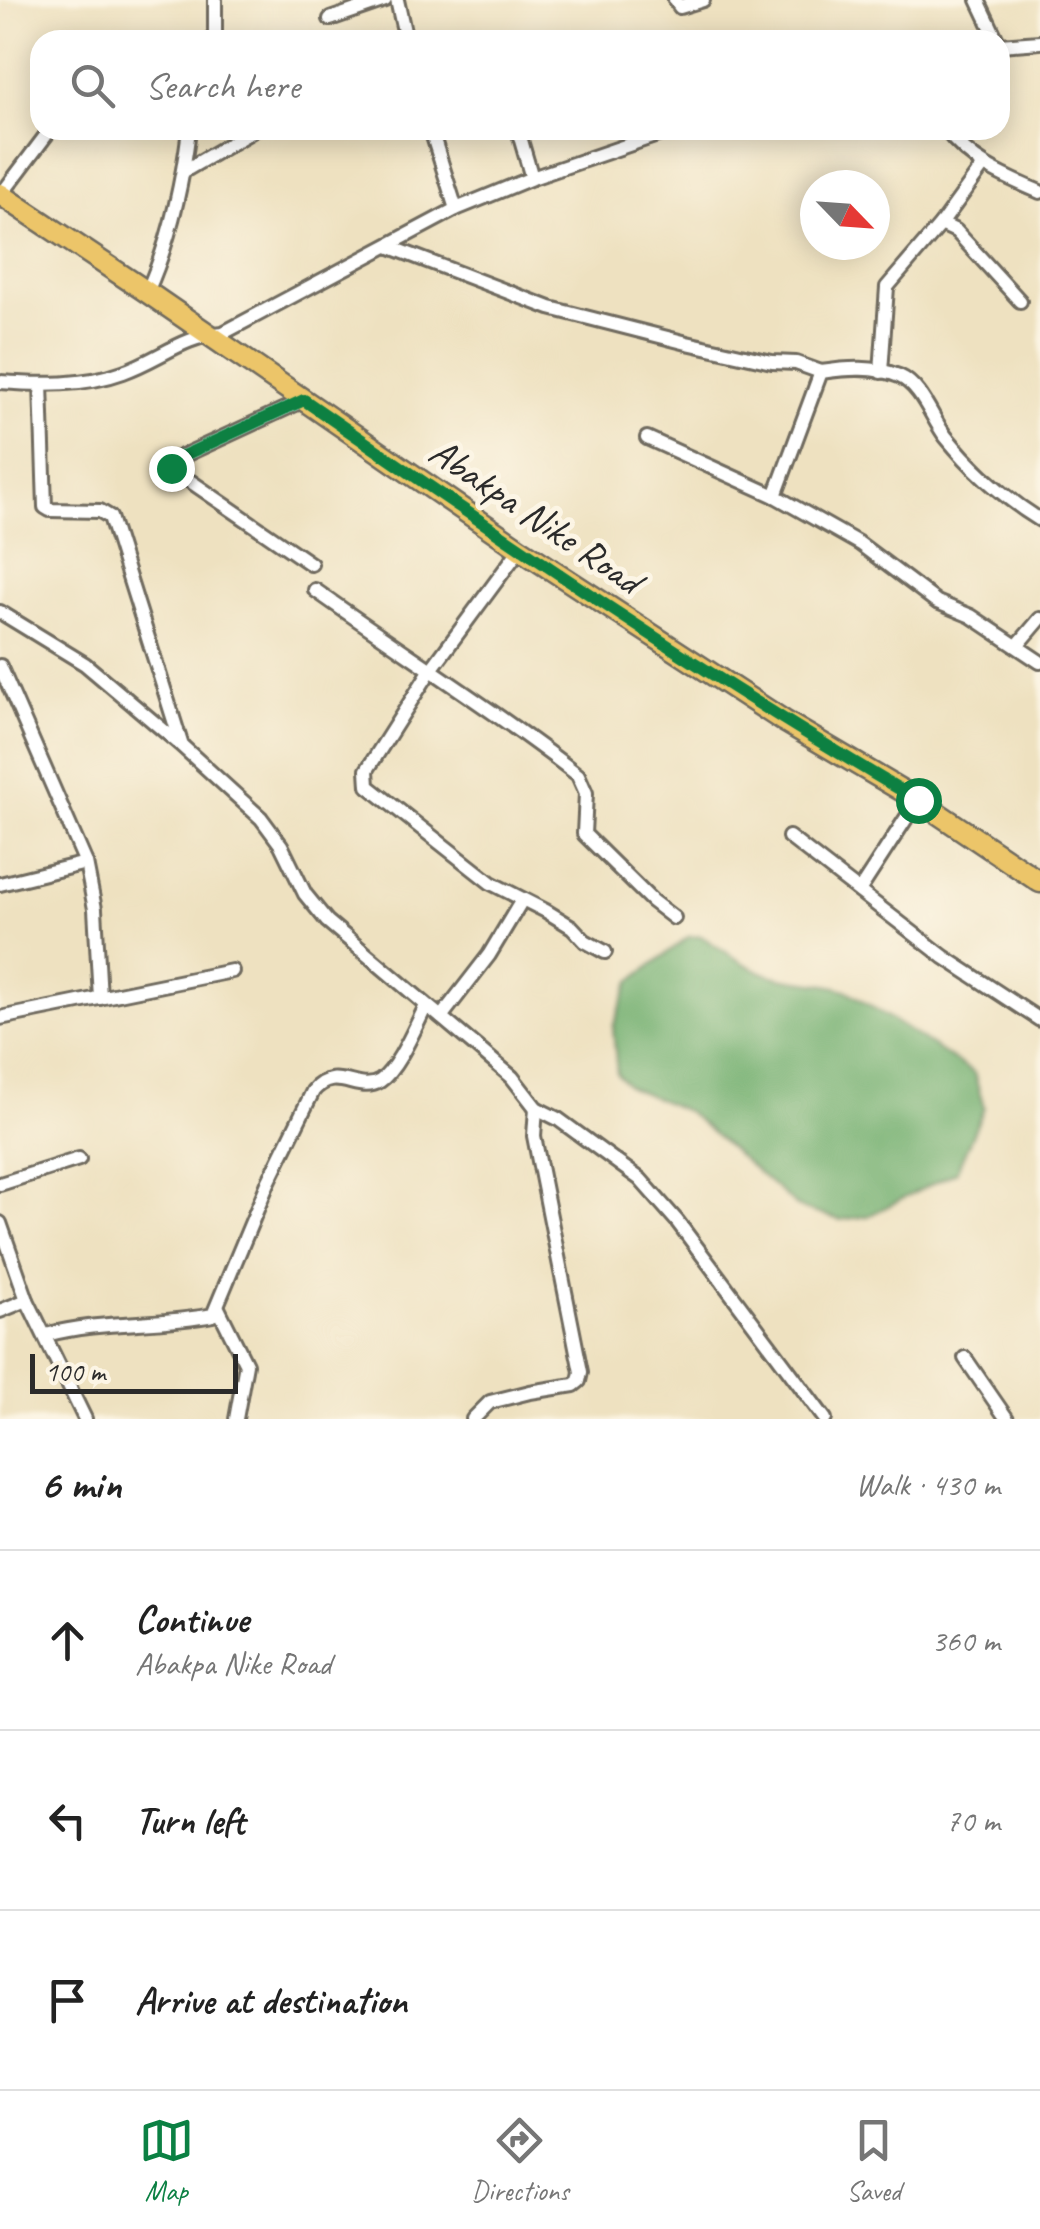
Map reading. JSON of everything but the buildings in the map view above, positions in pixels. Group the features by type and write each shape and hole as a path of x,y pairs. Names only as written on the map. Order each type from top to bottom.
{"main road":[{"name":"Abakpa Nike Road","path":"0,195 520,549 784,722 918,800 1040,882"}],"street":[{"path":"214,0 216,30"},
{"path":"330,19 384,0"},
{"path":"398,0 404,30"},
{"path":"675,0 680,7 703,0"},
{"path":"978,0 993,30"},
{"path":"1010,43 1040,42"},
{"path":"0,195 42,140"},
{"path":"147,292 159,266 184,172 188,140"},
{"path":"184,172 237,140"},
{"path":"433,140 456,209"},
{"path":"521,140 532,178"},
{"path":"0,382 41,384 121,373 186,339 223,334 456,209 643,140"},
{"path":"955,140 983,166 1040,192"},
{"path":"881,372 887,287 941,224 983,166"},
{"path":"941,224 956,230 1020,301"},
{"path":"388,246 550,308 686,343 772,362 796,363 822,372 846,368 902,377 978,472 1040,520"},
{"path":"775,496 822,372"},
{"path":"41,384 45,507 100,511 110,517 182,745"},
{"path":"304,400 174,460 171,468 311,564"},
{"path":"647,438 775,496 860,544 938,602 971,616 1040,662"},
{"path":"520,549 430,672 366,770 368,786 491,883 546,911 605,952"},
{"path":"315,590 578,776 586,793 584,834 674,918"},
{"path":"0,612 85,664 182,745 261,818 281,845 305,894 328,921 512,1077 536,1108 640,1180 677,1221 825,1419"},
{"path":"1017,646 1040,619"},
{"path":"0,666 86,863 95,909 100,998"},
{"path":"859,892 918,800"},
{"path":"789,838 944,957 1040,1020"},
{"path":"0,884 86,863"},
{"path":"441,1017 488,955 522,900"},
{"path":"0,1018 232,972"},
{"path":"46,1335 108,1324 213,1316 268,1184 313,1091 330,1078 370,1083 380,1080 399,1056 426,1006"},
{"path":"473,1419 490,1402 574,1386 579,1381 580,1364 534,1136 536,1108"},
{"path":"0,1184 79,1159"},
{"path":"0,1224 27,1300 85,1419"},
{"path":"0,1311 27,1300"},
{"path":"218,1308 246,1364 236,1419"},
{"path":"965,1358 1007,1419"}],"green space":[{"path":"701,936 759,971 846,990 974,1073 984,1108 956,1172 868,1216 840,1220 799,1208 688,1112 629,1087 617,1074 613,1027 630,982 688,937"}],"route":[{"path":"171,468 174,460 304,400 520,549 784,722 918,800"}]}
